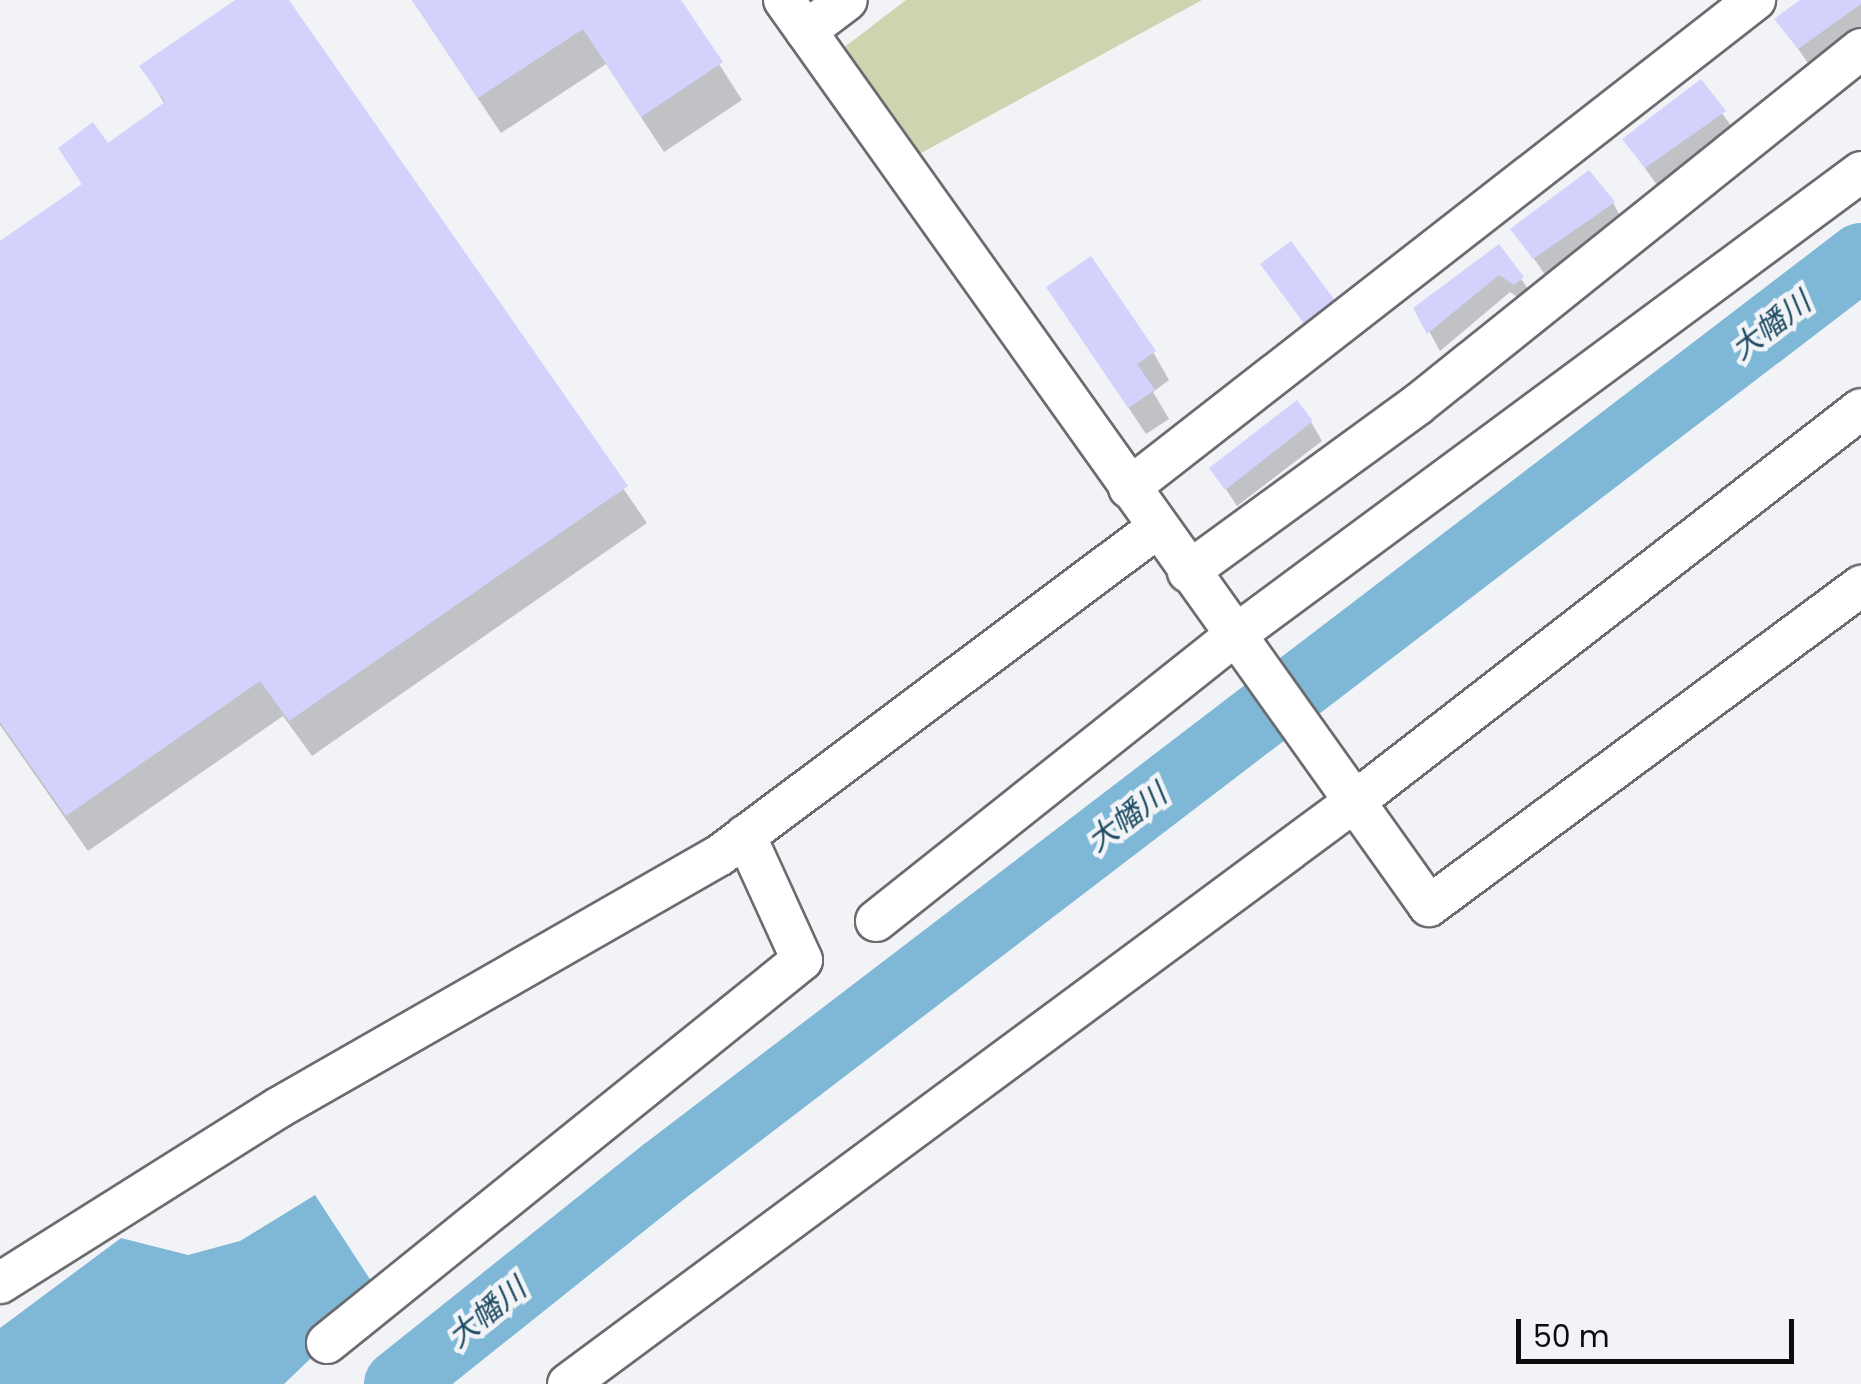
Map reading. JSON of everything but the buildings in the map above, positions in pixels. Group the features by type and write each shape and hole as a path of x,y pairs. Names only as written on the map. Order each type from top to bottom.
{"street":[{"path":"847,0 795,16 1429,906 1861,586"},
{"path":"1129,488 1755,0"},
{"path":"1188,572 1416,405 1861,50"},
{"path":"876,921 1234,636 1861,172"},
{"path":"568,1384 1354,802 1861,409"},
{"path":"0,1283 278,1108 745,836 1157,528"},
{"path":"326,1342 802,960 745,836"}],"green space":[{"path":"906,0 1202,0 912,158 838,52"}],"water":[{"path":"315,1195 379,1293 284,1384 0,1384 0,1328 121,1238 188,1255 240,1241"}],"waterway":[{"name":"大幡川","path":"398,1384 665,1171 1861,257"}]}
